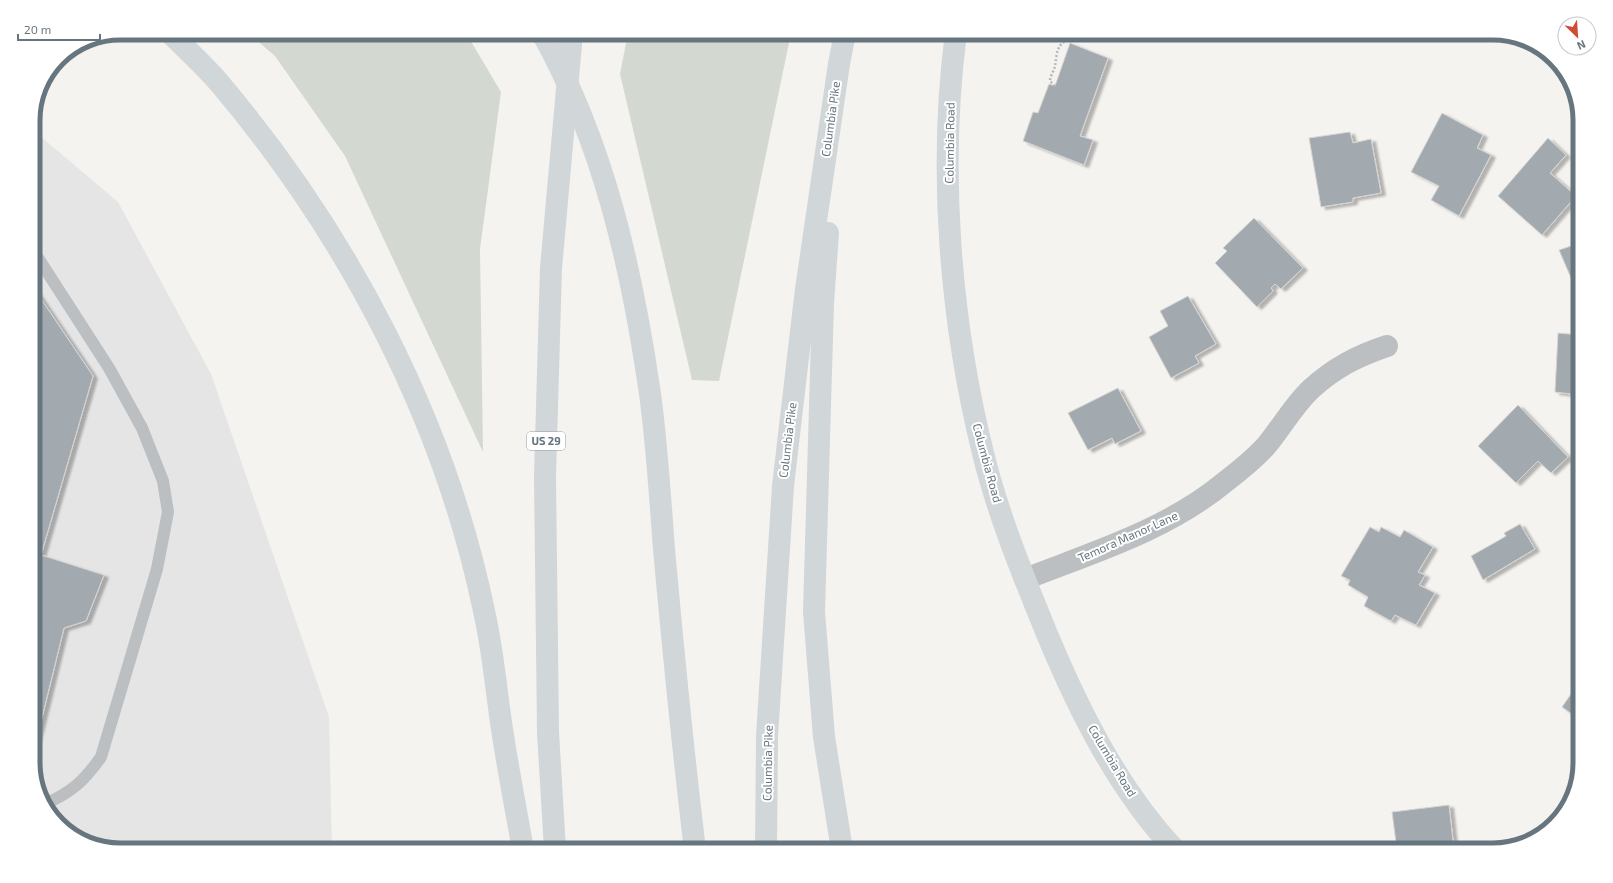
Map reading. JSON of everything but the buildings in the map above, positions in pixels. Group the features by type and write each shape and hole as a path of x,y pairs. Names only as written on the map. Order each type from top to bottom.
{"main road":[{"path":"177,40 220,84 275,153 328,232 385,329 427,426 460,513 485,612 502,732 522,843"},
{"path":"546,40 590,134 609,192 634,300 650,395 681,735 694,843"},
{"name":"US 29","path":"555,843 548,732 545,476 551,268 571,40"},
{"name":"Columbia Pike","path":"766,843 767,736 782,486 806,289 844,40"},
{"name":"Columbia Road","path":"955,40 949,148 949,229 956,306 967,380 983,454 1000,512 1025,580 1060,664 1088,723 1121,779 1154,828 1168,843"},
{"path":"839,64 823,303 814,612 824,737 841,843"}],"street":[{"name":"Temora Manor Lane","path":"1025,580 1132,538 1180,514 1225,482 1265,447 1310,390 1336,369 1359,356 1387,346"}],"lane":[{"path":"40,261 109,368 142,428 163,481 168,512 157,569 101,758 88,776 63,796 50,802"}],"path":[{"path":"1056,86 1050,81 1050,78 1053,72 1058,50 1061,44 1067,40"}],"shaded area":[{"path":"256,40 470,40 501,92 480,249 483,452 345,156 275,56"},
{"path":"627,40 790,40 719,381 692,380 620,74"},
{"path":"40,136 118,202 211,374 329,717 332,843 115,843 94,839 67,823 60,816 48,798 44,789 40,768"}]}
